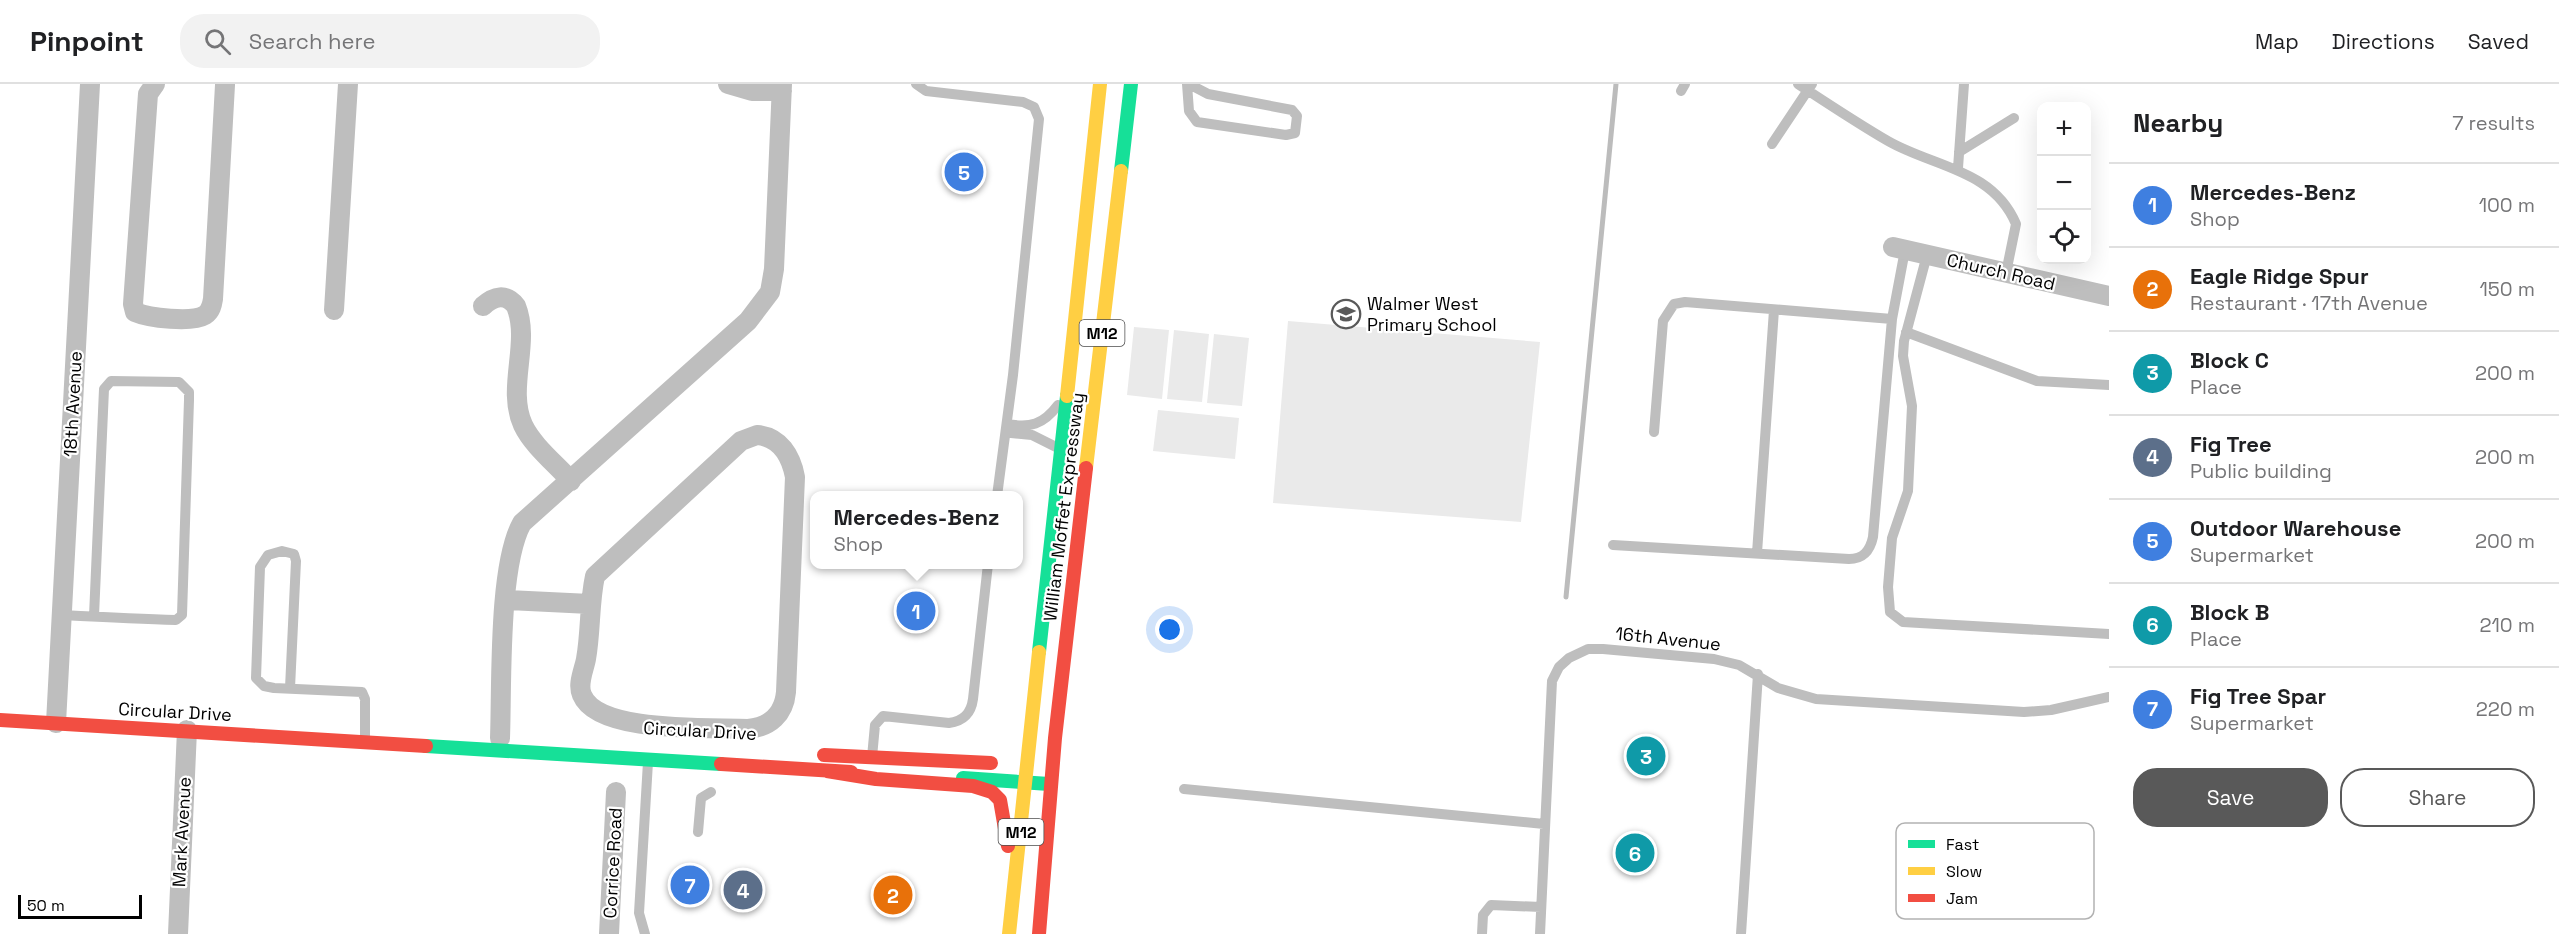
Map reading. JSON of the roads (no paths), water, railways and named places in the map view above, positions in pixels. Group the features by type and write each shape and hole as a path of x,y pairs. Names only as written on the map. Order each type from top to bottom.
{"main road":[{"name":"William Moffet Expressway","path":"1016,764 1061,450 1100,84"},
{"name":"William Moffet Expressway","path":"1039,934 1051,784 1131,84"},
{"name":"Circular Drive","path":"0,720 347,740 500,738 826,771 1051,784"},
{"name":"Circular Drive","path":"365,739 648,754 745,751"},
{"path":"805,754 1053,767"},
{"name":"M12","path":"1010,934 1027,782 1016,764"},
{"path":"826,771 876,779 974,786 992,792 1000,800 1004,810 1015,882"},
{"path":"1045,863 1053,874 1056,910"}],"street":[{"name":"18th Avenue","path":"56,723 90,84"},
{"path":"155,84 148,94 133,304 135,312 143,315 180,319 204,316 211,310 213,298 226,84 206,84"},
{"path":"334,310 348,84"},
{"path":"500,738 506,600 511,555 518,532 529,515 571,481 748,321 764,303 770,292 774,269 782,87 752,91 728,84"},
{"name":"Church Road","path":"1899,249 2109,296"},
{"path":"483,306 494,297 501,297 516,306 520,321 518,405 523,426 571,481"},
{"path":"748,436 765,436 782,447 789,457 795,477 786,692 783,708 772,721 765,726 748,729 642,724 615,719 593,709 583,697 580,684 587,654 590,604 595,576 599,569 741,441 748,436"},
{"path":"506,600 590,604"},
{"name":"Mark Avenue","path":"178,934 187,730"},
{"name":"Corrice Road","path":"609,934 616,792"}],"lane":[{"path":"916,84 926,91 1023,102 1034,107 1039,119 998,491"},
{"path":"1188,84 1208,94 1292,110 1297,116 1297,129 1295,133 1286,135 1197,122 1189,111 1188,84"},
{"path":"1798,84 1810,87 1889,141 1908,151 1958,168 1983,183 2012,215 2016,233 2006,273"},
{"path":"1958,168 1964,84"},
{"path":"1772,144 1810,87"},
{"path":"1959,152 2014,118"},
{"path":"1613,545 1856,559 1870,548 1873,537 1899,249"},
{"path":"1927,255 1906,332 1903,356 1912,406 1908,492 1892,538 1888,598 1893,616 1903,622 2109,634"},
{"path":"1654,432 1663,321 1670,308 1685,302 1892,319"},
{"path":"1757,553 1774,310"},
{"path":"1906,332 2037,381 2109,385"},
{"path":"62,615 176,620 182,615 189,392 179,382 111,381 104,389 94,616"},
{"path":"1006,428 1026,427 1041,423 1067,393"},
{"path":"1006,428 1032,435 1061,450"},
{"path":"290,688 296,561 289,552 268,555 260,567 254,672 259,683 264,686 290,688 362,692 365,699 365,739"},
{"path":"872,757 875,725 882,716 949,723 956,722 968,713 973,699 987,569"},
{"name":"16th Avenue","path":"1540,934 1552,681 1559,667 1569,658 1588,649 1714,659 1739,665 1758,674 1778,688 1816,699 2024,712 2051,710 2109,697"},
{"path":"1740,934 1758,674"},
{"path":"645,934 639,913 648,754"},
{"path":"1185,789 1544,824"},
{"path":"698,832 701,798 711,792"},
{"path":"1482,934 1483,915 1488,906 1495,904 1540,907"}],"waterway":[{"path":"1566,597 1616,84"}],"place":[{"name":"Outdoor Warehouse","path":"964,172"},
{"name":"Walmer West Primary School","path":"1346,314"},
{"name":"Mercedes-Benz","path":"916,611"},
{"name":"Block C","path":"1646,756"},
{"name":"Block B","path":"1635,853"},
{"name":"Fig Tree Spar","path":"690,885"},
{"name":"Fig Tree","path":"743,890"},
{"name":"Eagle Ridge Spur","path":"893,895"}]}
